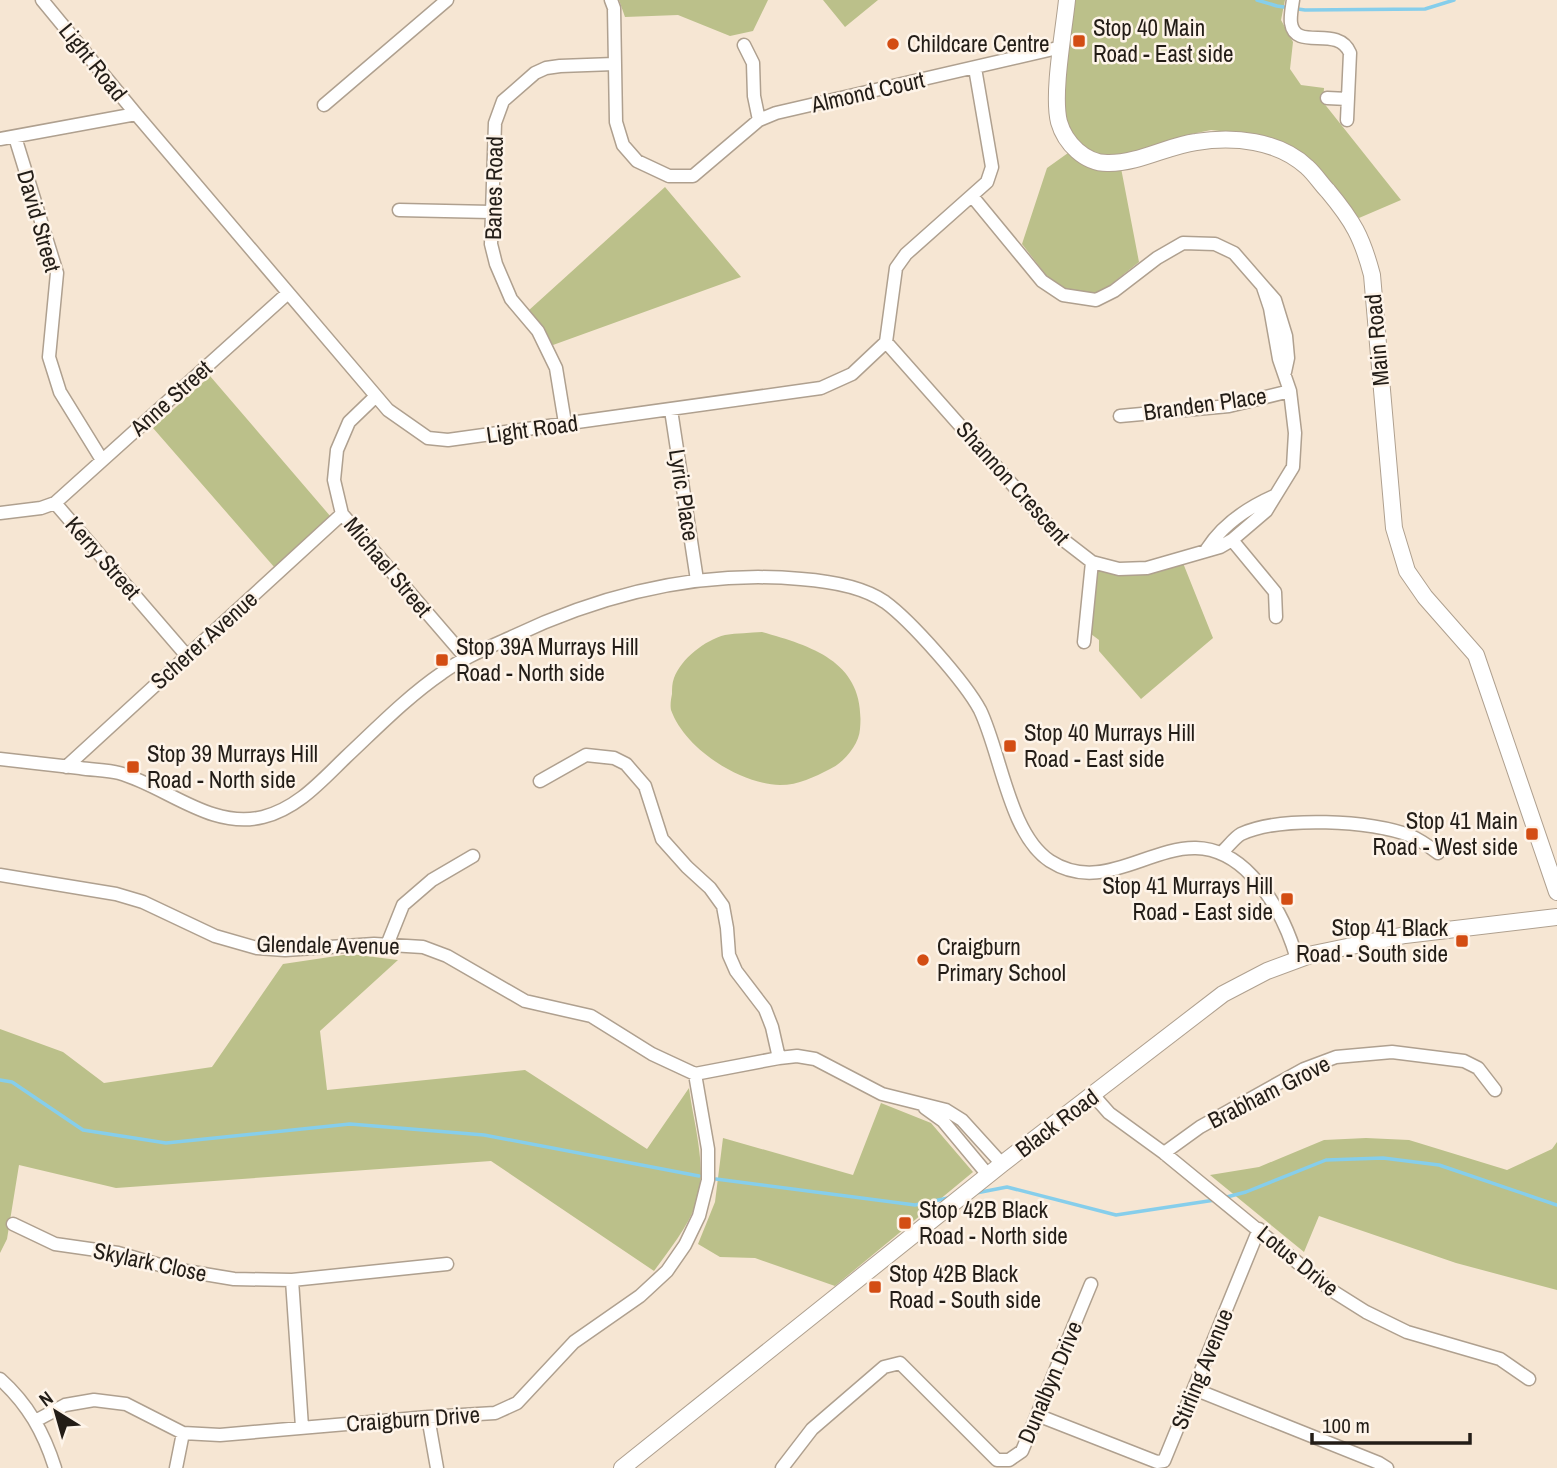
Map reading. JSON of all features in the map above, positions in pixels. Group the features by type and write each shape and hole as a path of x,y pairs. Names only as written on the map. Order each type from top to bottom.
{"main road":[{"name":"Main Road","path":"1068,0 1057,104 1059,122 1068,141 1085,157 1106,163 1124,162 1195,142 1222,139 1259,142 1306,166 1351,219 1363,244 1372,275 1394,528 1407,571 1425,597 1476,656 1557,891"},
{"name":"Black Road","path":"622,1468 988,1175 1223,994 1267,971 1313,954 1405,935 1557,917"}],"street":[{"name":"Light Road","path":"42,0 388,410 428,438 464,439 821,388 852,374 886,342"},
{"path":"324,105 447,0"},
{"path":"611,0 614,8 614,64"},
{"path":"1293,0 1291,23 1295,33 1302,37 1337,39 1346,44 1350,53 1347,120"},
{"path":"744,45 754,63 754,96 759,120"},
{"name":"Almond Court","path":"614,64 616,122 623,145 637,161 669,176 693,176 759,120 776,113 1062,47"},
{"name":"Banes Road","path":"565,424 556,368 538,331 511,299 496,264 491,244 495,123 503,102 535,73 547,68 614,64"},
{"path":"886,342 896,268 906,254 987,183 992,167 975,68"},
{"path":"1327,97 1348,99"},
{"path":"0,139 136,114"},
{"name":"David Street","path":"15,136 57,273 49,357 60,392 102,460"},
{"name":"Shannon Crescent","path":"886,342 1057,535 1093,562 1119,569 1147,568 1220,547 1266,511 1293,467 1295,433 1285,372 1288,358 1284,327 1275,300 1234,253 1215,244 1183,243 1157,258 1114,291 1096,300 1063,295 1042,281 972,196"},
{"path":"399,210 491,212"},
{"name":"Anne Street","path":"55,503 288,293"},
{"name":"Branden Place","path":"1120,416 1229,406 1290,391"},
{"name":"Michael Street","path":"376,396 349,422 337,450 334,480 342,514 466,658"},
{"name":"Lyric Place","path":"671,410 697,580"},
{"name":"Shannon Crescent","path":"1207,549 1228,524 1256,504 1275,496"},
{"name":"Kerry Street","path":"0,513 41,508 55,503 187,656"},
{"name":"Scherer Avenue","path":"66,767 342,514"},
{"path":"1232,540 1275,592 1276,617"},
{"path":"1084,642 1093,562"},
{"path":"0,759 119,773 213,814 238,820 268,816 303,798 407,700 443,672 466,658 531,628 587,605 656,586 697,580 766,576 828,581 860,590 884,601 925,641 963,684 980,711 1024,833 1040,853 1052,862 1079,872 1098,873 1187,847 1222,852 1241,865 1259,883 1278,910 1297,960"},
{"path":"540,781 586,755 614,758 625,764 645,786 662,839 710,888 723,906 729,955 736,971 765,1009 779,1058"},
{"path":"1222,852 1239,835 1271,825 1327,822 1385,828 1412,836 1438,853"},
{"path":"387,945 403,905 432,880 474,856"},
{"name":"Glendale Avenue","path":"0,875 116,894 143,902 215,936 257,948 285,950 387,945 423,947 447,956 525,1001 590,1016 652,1054 695,1074"},
{"name":"Brabham Grove","path":"1164,1153 1211,1120 1304,1069 1336,1057 1392,1052 1464,1061 1478,1068 1495,1090"},
{"path":"695,1074 779,1058 797,1056 814,1059 882,1094 946,1110 962,1120 1002,1164"},
{"name":"Craigburn Drive","path":"37,1420 65,1405 94,1400 126,1404 183,1433 220,1435 495,1413 517,1403 575,1342 640,1296 667,1271 685,1245 699,1216 708,1180 708,1149 695,1074"},
{"name":"Lotus Drive","path":"1094,1096 1109,1113 1215,1193 1331,1290 1366,1312 1407,1332 1500,1359 1529,1379"},
{"path":"919,1103 943,1121 988,1175"},
{"name":"Skylark Close","path":"13,1224 55,1244 118,1253 174,1269 234,1279 292,1280 447,1264"},
{"name":"Stirling Avenue","path":"1037,1415 1157,1462 1164,1461 1259,1229"},
{"path":"292,1280 302,1427"},
{"name":"Dunalbyn Drive","path":"782,1468 812,1429 884,1367 900,1363 998,1460 1009,1460 1022,1451 1091,1284"},
{"path":"0,1379 37,1420 55,1468"},
{"path":"1194,1389 1387,1468"},
{"path":"428,1417 437,1468"},
{"path":"176,1468 183,1433"}],"green space":[{"path":"619,0 768,0 753,31 730,36 678,15 625,17"},
{"path":"823,0 878,0 845,27"},
{"path":"1073,0 1285,0 1281,20 1293,42 1290,69 1301,85 1324,88 1323,102 1401,200 1359,218 1312,160 1264,136 1211,130 1134,153 1105,157 1090,152 1076,138 1066,122 1063,103"},
{"path":"1068,153 1093,167 1121,168 1139,262 1096,293 1065,291 1049,279 1022,244 1047,168"},
{"path":"665,187 741,277 553,345 528,311"},
{"path":"210,376 331,517 275,568 153,428"},
{"path":"1183,563 1213,638 1141,699 1099,651 1099,640 1091,634 1097,571 1138,575"},
{"path":"762,632 801,644 833,661 846,673 855,688 860,706 859,735 846,757 836,766 794,784 764,783 716,762 688,738 671,710 674,678 682,664 695,651 725,635"},
{"path":"350,954 398,960 320,1031 327,1090 525,1070 647,1149 689,1088 699,1145 700,1189 688,1221 654,1271 491,1161 116,1188 19,1165 7,1239 0,1253 0,1029 63,1052 104,1083 212,1067 283,964"},
{"path":"881,1103 931,1123 973,1172 835,1286 755,1258 720,1257 698,1244 715,1202 723,1138 853,1175"},
{"path":"1324,1140 1409,1140 1507,1170 1552,1149 1557,1142 1557,1290 1456,1263 1319,1216 1304,1252 1210,1175 1259,1167"}],"waterway":[{"path":"1257,0 1305,10 1425,9 1454,0"},
{"path":"0,1080 12,1082 83,1130 166,1143 350,1124 484,1135 699,1176"},
{"path":"1223,1198 1246,1192 1326,1160 1383,1158 1439,1165 1557,1205"},
{"path":"716,1179 915,1205 948,1198"},
{"path":"976,1193 1007,1187 1116,1215 1215,1200"}],"place":[{"name":"Stop 40 Main Road - East side","path":"1079,41"},
{"name":"Childcare Centre","path":"893,44"},
{"name":"Stop 39A Murrays Hill Road - North side","path":"442,660"},
{"name":"Stop 40 Murrays Hill Road - East side","path":"1010,746"},
{"name":"Stop 39 Murrays Hill Road - North side","path":"133,767"},
{"name":"Stop 41 Main Road - West side","path":"1532,834"},
{"name":"Stop 41 Murrays Hill Road - East side","path":"1287,899"},
{"name":"Stop 41 Black Road - South side","path":"1462,941"},
{"name":"Craigburn Primary School","path":"923,960"},
{"name":"Stop 42B Black Road - North side","path":"905,1223"},
{"name":"Stop 42B Black Road - South side","path":"875,1287"}]}
